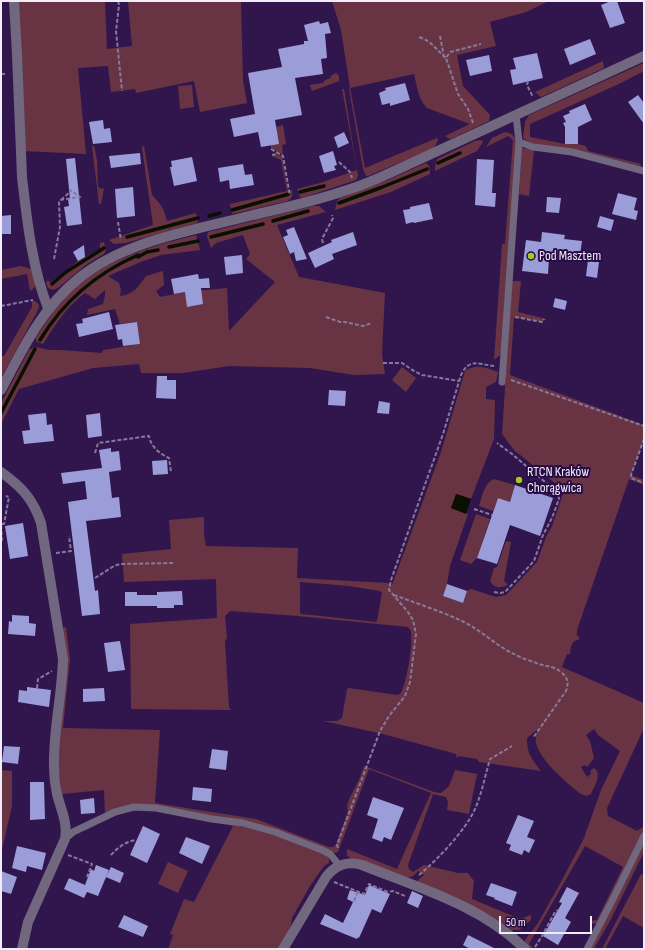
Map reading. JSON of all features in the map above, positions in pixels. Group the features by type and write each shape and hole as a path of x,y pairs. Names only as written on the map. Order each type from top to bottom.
{"street":[{"path":"14,1 24,195 35,261 42,292 48,308"},
{"path":"1,390 28,339 48,308 69,286 96,265 124,251 161,238 345,191 392,172 644,56"},
{"path":"1,472 22,489 30,498 37,510 45,542 63,659 63,672 54,748 55,785 67,830 65,839 28,922 22,949"},
{"path":"283,949 331,870 339,865 348,863 355,863 451,900 471,910 530,948"}],"lane":[{"path":"502,379 519,142 516,115"},
{"path":"519,142 533,147 572,152 644,171"},
{"path":"65,839 73,832 115,812 134,807 156,808 205,818 243,823 268,830 322,850 330,854 339,865"},
{"path":"587,949 644,836"}],"path":[{"path":"118,1 119,5 116,30 122,91"},
{"path":"440,36 445,58 458,94 468,109 477,133"},
{"path":"419,37 428,40 445,58"},
{"path":"445,58 450,52 481,44"},
{"path":"528,81 527,85 531,94"},
{"path":"271,149 283,156 289,191"},
{"path":"272,155 280,154"},
{"path":"339,162 350,172"},
{"path":"54,259 60,227 60,200 70,192 70,190 80,197 60,200"},
{"path":"70,192 71,198"},
{"path":"323,243 322,239 333,218 332,215"},
{"path":"118,222 120,236"},
{"path":"1,306 31,300"},
{"path":"507,313 542,322 544,319"},
{"path":"326,317 340,322 363,326 372,323"},
{"path":"383,363 402,363 418,374 459,381"},
{"path":"339,865 337,845 380,731 389,716 405,696 410,682 416,634 413,620 389,590 391,580 443,434 463,369 470,364 503,367"},
{"path":"502,379 644,426"},
{"path":"95,453 98,443 149,436 149,440 156,450 160,454 169,458 171,472"},
{"path":"644,439 631,478 644,483"},
{"path":"494,592 505,592 534,562 559,499 558,493 497,443"},
{"path":"1,540 2,524 4,524 9,497 6,496"},
{"path":"474,509 492,515"},
{"path":"54,553 71,551 69,536"},
{"path":"95,578 120,564 173,563"},
{"path":"392,594 463,621 494,643 517,656 554,667 563,674 568,680 566,691 533,738"},
{"path":"37,688 38,679 56,669"},
{"path":"410,884 413,879 442,853 467,822 477,804 490,759 512,746"},
{"path":"111,855 130,841 136,840"},
{"path":"65,854 92,864 87,877"},
{"path":"325,878 364,894 369,884 388,892 393,891 405,896"},
{"path":"354,901 358,892"},
{"path":"530,948 542,936 555,912 558,910"}],"shaded area":[{"path":"16,1 105,1 107,49 132,46 128,1 241,1 243,80 247,103 200,112 194,81 136,93 135,89 111,92 108,66 78,68 86,154 23,151"},
{"path":"332,1 549,1 526,12 490,22 496,46 457,55 463,86 490,115 489,121 450,139 445,136 470,124 427,108 420,96 414,74 350,88 341,30"},
{"path":"603,61 604,68 541,97 535,92"},
{"path":"644,63 644,71 530,124 530,137 565,144 578,144 586,146 588,151 641,164 640,166 580,151 542,146 528,142 523,138 525,122 529,115"},
{"path":"336,73 339,76 339,81 312,91 310,85 323,83"},
{"path":"192,85 194,107 180,109 178,86"},
{"path":"350,88 365,168 437,138 438,140 434,148 366,176 363,169"},
{"path":"342,89 344,89 358,176 356,180 302,198 300,197 297,189 320,183 357,170"},
{"path":"283,125 286,144 282,145 283,155 271,148 271,145 276,127"},
{"path":"505,132 513,135 516,143 502,348 500,355 494,360 502,244 505,244 513,140 508,136 486,147 492,138"},
{"path":"482,140 483,142 477,151 435,171 437,159 475,141"},
{"path":"92,146 94,146 97,160 98,187 102,189 104,188 101,204 99,204"},
{"path":"143,146 152,195 160,204 167,221 196,213 198,220 197,223 126,243 114,244 109,240 153,225"},
{"path":"522,148 534,150 529,196 519,194"},
{"path":"279,155 282,157 288,191 292,190 290,199 288,201 232,214 230,204 287,191 281,160 272,156"},
{"path":"426,163 429,166 430,174 391,192 335,210 337,201 340,198 388,180"},
{"path":"313,206 319,206 326,212 277,225 299,277 385,293 382,354 385,374 354,375 310,368 229,366 183,373 141,373 139,364 93,368 19,389 1,424 1,403 29,350 35,347 50,350 102,353 103,350 140,344 137,322 120,324 115,309 87,315 88,309 103,304 105,290 95,299 85,293 67,310 43,344 37,342 36,337 59,304 88,277 104,267 139,251 196,235 200,250 161,255 108,276 119,283 121,290 120,296 132,292 146,276 163,271 164,285 156,291 160,297 185,292 227,288 229,331 275,282 246,259 250,254 243,235 216,243 211,248 207,236 208,232"},
{"path":"104,242 106,250 104,254 87,264 58,288 53,290 48,288 46,283 48,280 50,283 78,261 100,249 100,243"},
{"path":"21,266 32,269 36,286 30,291 27,274 1,279 1,270"},
{"path":"512,281 521,281 518,312 546,319 542,322 514,317 510,375 644,425 644,439 631,475 644,480 644,485 629,479 577,630 577,635 580,639 572,644 570,654 567,654 562,667 644,703 644,728 607,808 608,816 637,831 644,825 644,830 597,924 590,923 591,921 597,920 623,867 585,846 529,944 534,949 530,949 525,944 525,940 538,923 584,838 601,790 620,751 598,735 594,729 586,735 590,741 594,758 587,767 585,765 581,767 587,777 591,774 590,771 594,768 597,771 598,777 591,794 586,796 581,794 561,777 542,756 536,742 537,730 527,738 527,743 530,756 541,771 479,762 477,759 459,756 457,758 456,754 383,734 323,721 337,721 342,718 347,689 349,688 397,695 401,693 410,654 411,631 408,627 230,611 225,616 227,638 225,641 229,707 231,710 131,709 130,624 217,618 216,579 124,582 122,554 171,549 169,520 204,517 204,535 206,546 298,548 297,578 387,583 392,585 441,452 465,371 474,367 482,367 498,372 496,382 486,387 486,399 495,400 494,439 471,499 457,494 451,508 468,514 450,566 443,596 463,603 467,591 471,589 496,597 506,595 537,562 563,494 556,484 514,450 502,434","holes":["300,582 349,586 380,591 382,593 376,622 300,613"]},
{"path":"32,301 35,301 39,305 38,310 1,378 1,356 4,356 32,307"},
{"path":"402,367 416,378 406,392 392,380"},
{"path":"494,479 515,485 510,502 498,498 493,511 479,506 486,487"},
{"path":"456,494 471,499 466,514 451,508"},
{"path":"476,514 490,519 477,558 471,564 460,560"},
{"path":"506,541 511,542 504,581 508,585 498,587 490,581 494,568 497,567"},
{"path":"66,627 70,659 63,728 160,730 155,803 256,819 329,847 333,847 336,844 348,811 348,801 364,766 434,792 441,793 449,786 455,770 477,774 469,814 447,810 448,802 446,797 433,794 408,865 409,869 413,872 424,865 458,873 468,873 474,881 472,899 520,919 531,915 531,920 519,930 512,930 486,913 417,882 424,875 418,871 413,876 407,878 350,858 347,855 347,849 397,869 431,793 369,769 338,852 335,853 305,840 155,805 105,814 104,790 62,794 58,765 62,628"},
{"path":"1,770 12,771 12,806 1,854"},
{"path":"214,822 259,829 326,855 329,858 329,863 324,866 310,886 292,918 291,925 280,949 168,949 173,935 170,934 184,899 194,902 233,826"},
{"path":"644,843 644,852 611,919 594,949 590,949"},
{"path":"168,862 188,871 178,893 158,884"},
{"path":"641,874 644,875 644,928 623,916 605,949 602,949"}],"building":[{"path":"611,1 617,1 625,23 610,28 601,5"},
{"path":"319,21 320,24 328,22 331,33 325,34 327,58 321,59 323,74 295,78 302,115 275,120 279,144 261,147 258,132 234,137 230,119 255,114 248,73 282,67 278,49 304,44 304,41 308,41 304,25"},
{"path":"590,39 596,54 570,65 564,49"},
{"path":"537,53 543,78 513,85 510,70 516,69 513,58"},
{"path":"489,55 492,71 470,76 466,60"},
{"path":"405,83 410,100 390,106 390,103 382,105 379,93 386,90 385,88"},
{"path":"638,95 644,103 644,124 628,102"},
{"path":"585,104 592,120 578,127 578,144 565,144 565,127 563,123 566,122 563,116 570,113 569,111"},
{"path":"103,120 104,129 110,128 112,142 93,144 89,122"},
{"path":"344,132 349,143 338,148 334,137"},
{"path":"333,151 337,165 334,166 336,170 324,173 319,156"},
{"path":"140,153 141,164 111,168 109,156"},
{"path":"192,157 197,181 174,186 170,167 172,167 171,161"},
{"path":"75,158 82,224 67,226 64,207 69,206 68,199 70,199 66,159"},
{"path":"477,159 494,160 492,193 496,193 495,207 475,205"},
{"path":"243,164 245,175 252,174 254,185 230,189 229,180 220,182 218,168"},
{"path":"133,187 135,216 117,218 115,189"},
{"path":"618,193 637,198 634,210 638,211 636,220 612,214"},
{"path":"547,197 561,198 559,213 546,212"},
{"path":"429,203 433,219 406,224 403,210"},
{"path":"11,215 11,234 1,234 1,216"},
{"path":"600,216 614,220 611,231 597,227"},
{"path":"294,227 307,259 296,261 294,252 290,254 283,237 288,235 286,230"},
{"path":"353,232 357,245 332,254 334,259 315,268 308,253 332,242 331,240"},
{"path":"542,232 565,235 564,239 582,241 579,262 549,258 548,274 522,271 526,240 541,242"},
{"path":"84,245 85,257 78,261 73,252"},
{"path":"242,255 243,273 226,275 224,257"},
{"path":"588,260 599,262 597,278 586,276"},
{"path":"198,274 199,279 209,278 210,288 201,288 203,304 187,307 185,292 174,294 171,279"},
{"path":"555,298 567,301 565,310 553,307"},
{"path":"109,312 113,329 79,337 76,324 83,323 82,319"},
{"path":"137,322 140,344 123,346 122,339 118,340 115,325"},
{"path":"157,376 167,376 167,380 176,380 176,399 156,398"},
{"path":"329,390 346,391 345,406 328,405"},
{"path":"379,401 390,403 389,414 377,413"},
{"path":"46,413 47,425 52,424 54,441 24,444 22,431 30,430 28,415"},
{"path":"100,413 102,436 88,438 86,415"},
{"path":"111,448 111,452 119,451 121,470 109,472 112,498 119,497 121,517 86,521 95,591 98,590 100,614 82,616 68,502 87,499 85,481 63,484 61,473 102,468 99,450"},
{"path":"167,460 168,474 153,475 152,461"},
{"path":"515,485 553,498 540,536 510,525 497,564 477,558 498,498 510,502"},
{"path":"23,523 28,556 10,559 5,526"},
{"path":"447,584 467,591 463,603 443,596"},
{"path":"182,591 183,605 174,605 174,608 157,608 157,606 125,606 125,592 137,592 137,595 157,595 157,592"},
{"path":"12,615 29,616 29,623 36,624 35,636 8,634 9,621 12,622"},
{"path":"120,641 125,670 108,672 104,643"},
{"path":"27,687 51,690 49,707 18,702 19,690 27,691"},
{"path":"104,688 105,701 83,702 83,689"},
{"path":"4,746 20,747 18,764 2,762"},
{"path":"212,749 228,751 226,770 209,768"},
{"path":"30,782 44,782 45,819 30,820"},
{"path":"193,787 212,789 211,802 192,800"},
{"path":"373,797 404,808 391,840 384,837 382,842 372,838 378,819 367,815"},
{"path":"94,798 95,813 81,814 80,800"},
{"path":"518,815 534,821 527,837 535,840 529,853 524,850 522,855 509,850 511,845 506,843"},
{"path":"143,826 160,834 147,863 130,855"},
{"path":"186,837 210,846 202,864 179,853"},
{"path":"17,846 46,853 42,870 27,866 26,872 12,868"},
{"path":"96,865 109,870 98,896 87,892 84,898 64,889 69,878 85,885 91,869 94,871"},
{"path":"111,867 124,873 120,883 106,877"},
{"path":"1,871 17,877 11,894 1,891"},
{"path":"491,883 517,892 512,906 486,895"},
{"path":"369,885 390,894 381,913 372,909 359,938 358,937 357,939 320,924 325,914 343,923 353,902 347,899 350,890 365,895"},
{"path":"567,887 579,893 565,918 571,922 558,945 543,936 562,903 559,902"},
{"path":"412,891 423,896 418,908 407,903"},
{"path":"124,915 148,926 143,937 118,927"},
{"path":"468,935 496,949 470,949 463,945"}],"waterway":[{"path":"438,163 460,153"},
{"path":"339,203 427,169"},
{"path":"300,192 324,186"},
{"path":"232,210 289,194"},
{"path":"273,221 308,211"},
{"path":"209,216 220,213"},
{"path":"127,237 198,218"},
{"path":"211,237 263,224"},
{"path":"169,247 198,241"},
{"path":"52,284 66,272 104,248"},
{"path":"40,340 59,313 70,301 95,280 123,262 138,255 138,257 147,252 158,250"},
{"path":"1,413 35,349"}],"place":[{"name":"Pod Masztem","path":"531,256"},
{"name":"RTCN Kraków Chorągwica","path":"519,480"}]}
